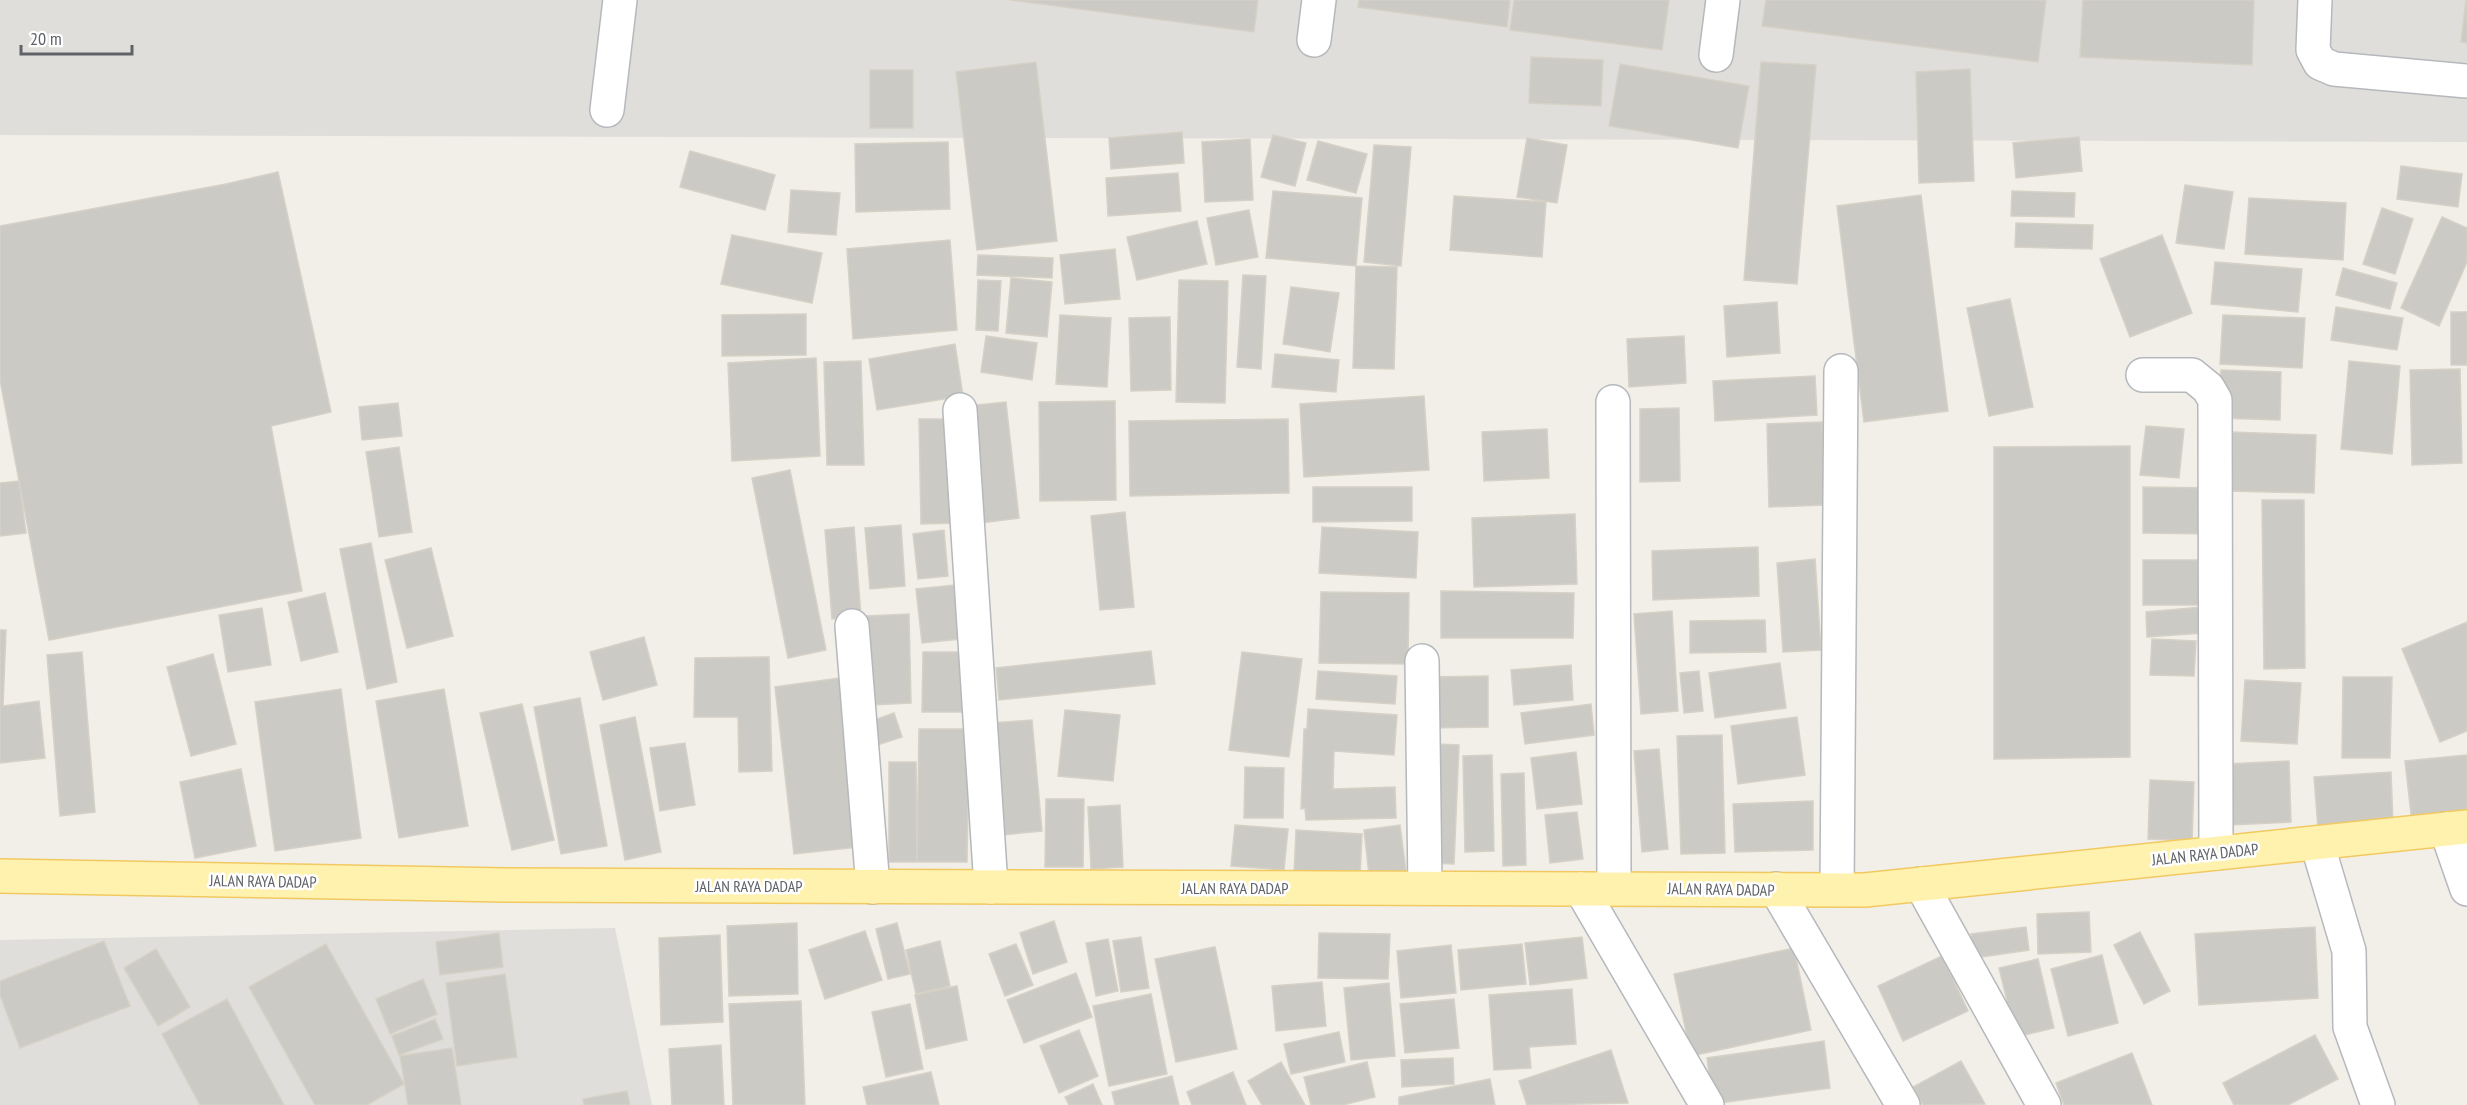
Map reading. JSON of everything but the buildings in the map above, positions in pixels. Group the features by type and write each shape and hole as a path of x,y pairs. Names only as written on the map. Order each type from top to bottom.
{"main road":[{"name":"JALAN RAYA DADAP","path":"0,876 518,885 1865,890 2457,828"}],"street":[{"path":"607,110 620,0"},
{"path":"1314,40 1319,0"},
{"path":"1716,55 1723,0"},
{"path":"2315,0 2313,50 2320,63 2334,69 2467,81"},
{"path":"1837,889 1841,371"},
{"path":"2143,375 2192,375 2208,388 2215,399 2216,853"},
{"path":"1613,402 1614,888"},
{"path":"960,410 991,887"},
{"path":"852,626 873,887"},
{"path":"1422,661 1425,888"},
{"path":"2457,828 2467,889"},
{"path":"2317,843 2349,951 2350,1027 2378,1105"},
{"path":"1922,884 2044,1105"},
{"path":"1581,889 1707,1105"},
{"path":"1776,890 1903,1105"}],"shaded area":[{"path":"0,0 2467,0 2467,142 0,135"},
{"path":"615,928 652,1105 0,1105 0,940"}]}
